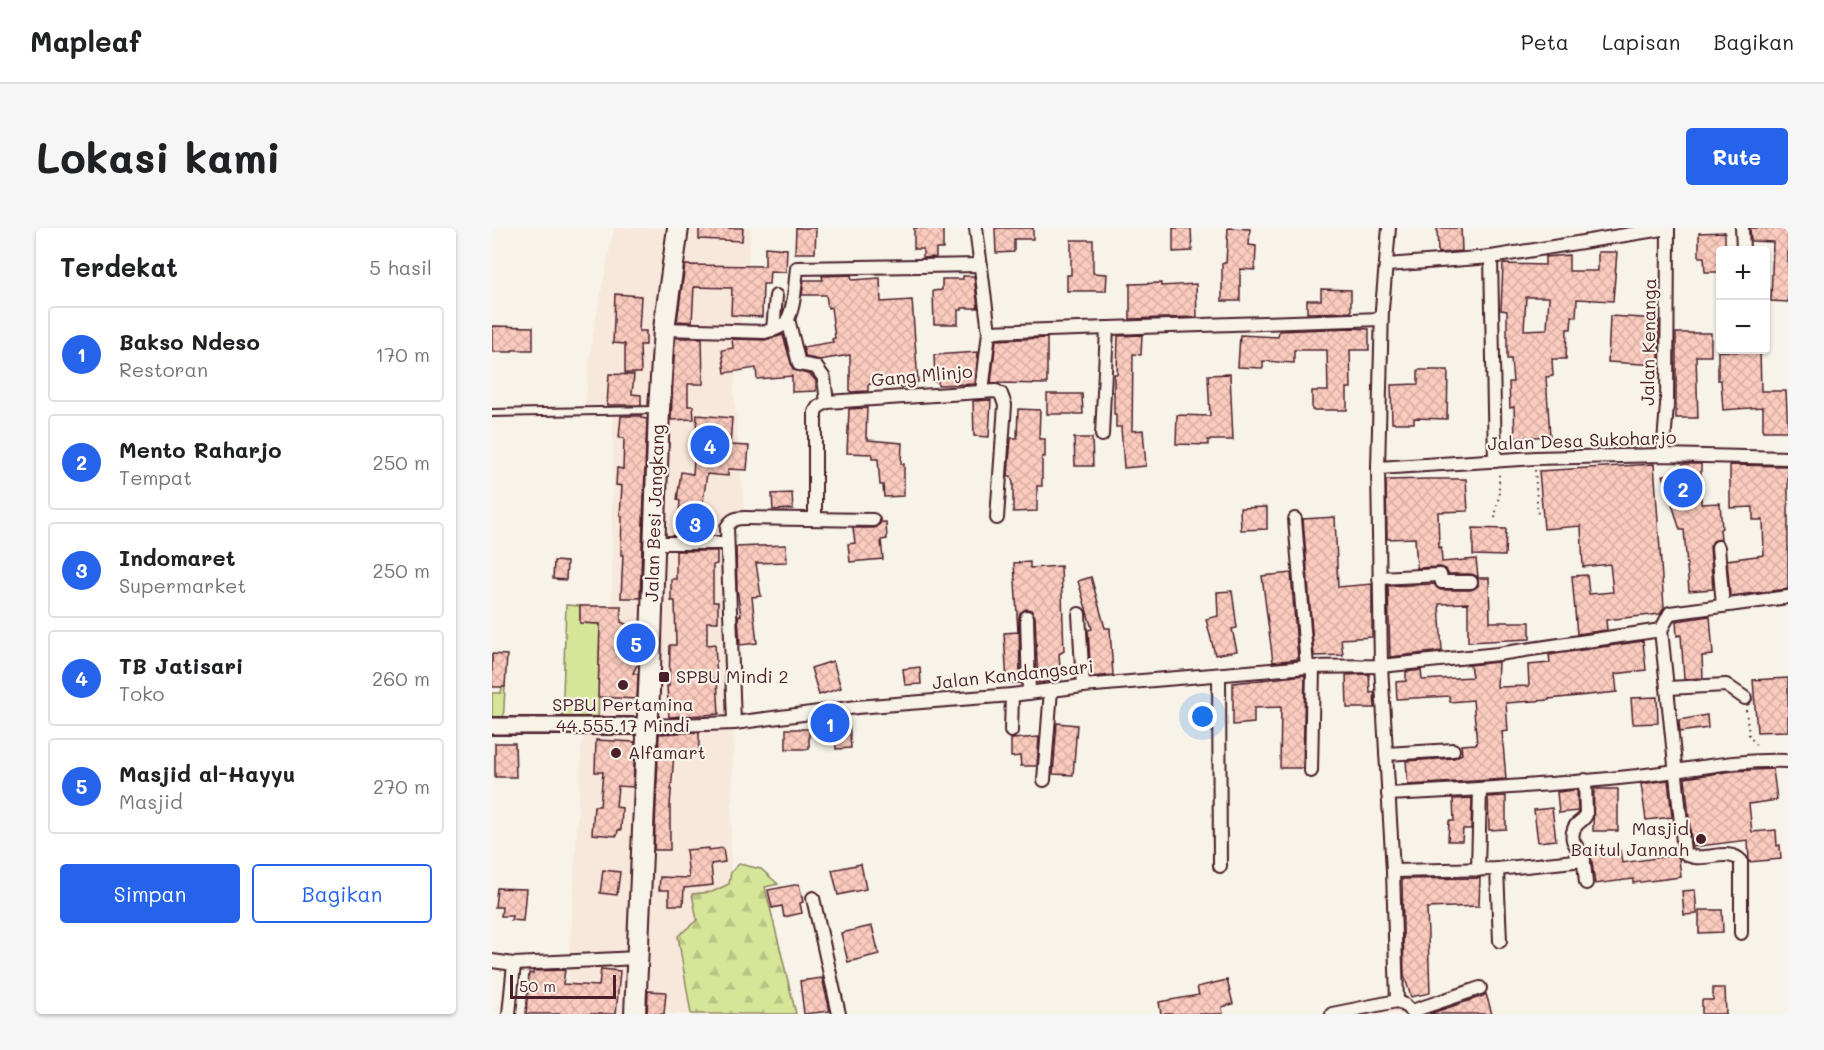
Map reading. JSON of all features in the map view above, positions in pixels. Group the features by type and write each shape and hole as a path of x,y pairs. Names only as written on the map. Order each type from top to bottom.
{"main road":[{"name":"Jalan Besi Jangkang","path":"635,1014 659,410 664,329 678,228"}],"street":[{"name":"Gang Mlinjo","path":"827,402 982,392 989,332 976,228"},
{"path":"1389,228 1381,319 1378,468 1379,578 1397,1001"},
{"path":"1387,265 1491,257 1668,228"},
{"name":"Jalan Kenanga","path":"1663,455 1667,405 1668,228"},
{"path":"1742,228 1743,246"},
{"path":"1491,257 1497,460"},
{"path":"664,329 765,332 773,330 785,324 792,311 797,268 981,265"},
{"path":"773,330 776,296"},
{"path":"788,319 799,364 816,367 824,378 827,402 818,406 815,412 815,519"},
{"path":"989,332 1381,319"},
{"path":"1102,435 1107,328"},
{"path":"982,392 996,391 1001,394 1005,405 997,518"},
{"name":"Jalan Desa Sukoharjo","path":"1378,468 1535,458 1663,455 1788,458"},
{"path":"734,723 727,543 727,527 731,520 736,518 873,520"},
{"path":"1295,519 1310,668 1311,771"},
{"path":"655,543 727,543"},
{"path":"1718,547 1723,606"},
{"path":"1379,578 1440,575 1442,582 1471,582"},
{"path":"1741,933 1741,861 1735,856 1691,857 1684,852 1661,630 1670,613 1788,597"},
{"path":"1079,614 1083,686"},
{"path":"1027,617 1029,693"},
{"name":"Jalan Kandangsari","path":"648,726 734,723 857,707 1012,695 1083,686 1310,668 1381,666 1498,654 1661,630"},
{"path":"1219,675 1220,866"},
{"path":"1668,688 1726,685 1745,698"},
{"path":"1044,780 1051,690"},
{"path":"1011,731 1012,695"},
{"path":"492,726 648,726"},
{"path":"1386,754 1453,750"},
{"path":"1388,794 1585,780 1764,760 1788,761"},
{"path":"1585,780 1586,815 1584,820 1574,828 1572,836 1574,846 1584,860 1586,883"},
{"path":"1478,870 1480,789"},
{"path":"1393,871 1497,869 1584,860"},
{"path":"1497,869 1500,941"},
{"path":"813,898 839,1014"},
{"path":"492,961 514,964 638,958"},
{"path":"509,1014 514,964"},
{"path":"1332,1014 1397,1001 1413,1013 1480,988"}],"lane":[{"path":"492,413 659,410"}],"path":[{"path":"1535,458 1538,516"},
{"path":"1495,518 1499,495 1497,460"},
{"path":"1745,698 1749,735 1764,760"}],"shaded area":[{"path":"614,228 751,228 734,392 745,518 731,520 734,723 730,884 712,892 692,895 697,920 678,936 690,1014 566,1014 583,726 600,624 580,623 580,606 612,606 613,411 584,411 592,338"},
{"path":"1407,1006 1418,1014 1331,1014"}],"green space":[{"path":"566,605 580,606 580,623 600,624 598,726 562,726"},
{"path":"502,687 505,687 503,726 492,726 492,693 501,693"},
{"path":"739,864 761,869 778,884 765,887 796,1014 691,1014 678,936 697,920 692,894 712,892 729,884 731,872"}],"building":[{"path":"699,228 743,228 742,241 699,239"},
{"path":"796,228 816,228 815,253 795,253"},
{"path":"914,228 943,228 943,249 936,249 936,257 923,258 923,249 914,249"},
{"path":"995,228 1033,228 1033,239 1014,239 1014,252 996,253"},
{"path":"1173,228 1191,228 1192,251 1173,252"},
{"path":"1228,228 1250,229 1249,245 1256,246 1255,270 1240,269 1240,301 1222,301 1222,263 1226,263"},
{"path":"1437,228 1461,228 1462,251 1438,253"},
{"path":"1750,228 1788,228 1788,302 1771,301 1773,242 1751,241"},
{"path":"1725,232 1725,246 1716,246 1716,272 1705,272 1704,257 1699,257 1699,233"},
{"path":"1071,240 1093,240 1093,273 1107,274 1106,291 1067,291 1067,275 1071,275"},
{"path":"765,247 787,249 786,272 770,271 769,284 763,284 762,317 731,315 732,288 694,287 692,322 677,321 685,265 765,266"},
{"path":"1598,252 1617,252 1613,301 1577,299 1576,317 1572,316 1571,329 1567,329 1566,359 1552,359 1553,376 1546,377 1550,436 1515,438 1514,407 1510,408 1509,382 1513,382 1511,359 1507,359 1507,311 1501,310 1503,264 1545,265 1545,257 1569,255 1569,271 1598,271","holes":["1526,297 1549,297 1547,329 1524,330"]},
{"path":"851,275 852,280 880,278 881,302 912,300 918,382 915,382 915,386 870,384 868,391 850,392 850,355 819,360 806,357 803,347 833,342 832,339 835,338 831,307 828,308 826,295 802,295 804,280 823,280 822,276"},
{"path":"963,276 974,276 978,308 958,310 958,324 934,324 933,291 942,290 942,279 963,279"},
{"path":"1161,283 1161,286 1196,284 1197,317 1130,319 1130,284"},
{"path":"1321,289 1351,290 1351,312 1307,313 1307,300 1321,300"},
{"path":"615,294 641,296 639,331 646,331 646,345 640,345 641,373 625,373 625,344 613,343"},
{"path":"1610,316 1659,319 1659,365 1608,362"},
{"path":"492,326 533,327 533,350 492,352"},
{"path":"1369,329 1369,350 1350,350 1351,388 1347,388 1347,410 1312,410 1312,391 1328,391 1327,350 1294,350 1294,363 1263,361 1263,368 1238,367 1240,335 1278,337 1279,331"},
{"path":"1676,333 1711,333 1711,356 1696,356 1698,418 1676,418"},
{"path":"783,335 793,370 811,375 816,381 816,391 792,392 792,376 757,379 756,368 725,373 722,350 733,348 732,339 765,340"},
{"path":"1142,335 1141,355 1133,354 1132,431 1143,430 1146,466 1124,468 1121,427 1116,427 1116,414 1114,414 1114,374 1117,374 1118,336"},
{"path":"675,338 702,338 703,384 688,384 688,406 693,406 694,419 671,420"},
{"path":"1047,338 1047,384 991,383 996,340"},
{"path":"978,352 975,384 938,385 938,380 935,381 934,355"},
{"path":"1718,354 1760,354 1761,391 1786,391 1788,431 1763,431 1763,407 1723,410 1721,380 1718,380"},
{"path":"1418,370 1448,370 1447,419 1414,418 1414,423 1392,423 1391,385 1418,384"},
{"path":"609,374 634,375 632,394 641,395 641,405 607,405"},
{"path":"1230,374 1233,440 1208,440 1208,445 1176,444 1177,415 1210,416 1208,375"},
{"path":"1047,394 1082,394 1083,414 1047,414"},
{"path":"991,400 989,437 974,436 973,401"},
{"path":"867,408 866,438 868,440 902,443 904,496 884,497 883,485 880,485 878,459 872,459 872,454 847,453 849,409"},
{"path":"1018,409 1040,410 1039,439 1045,439 1045,457 1042,457 1042,486 1037,486 1037,511 1013,512 1013,483 1011,476 1008,476 1011,438 1017,438"},
{"path":"697,415 732,418 730,445 749,446 747,470 728,469 728,476 707,474 702,508 712,509 711,535 677,535 680,501 677,500 681,472 693,474"},
{"path":"621,416 641,416 647,419 640,598 621,598 622,486 616,485 617,468 623,469 624,438 619,438"},
{"path":"1074,438 1092,438 1093,466 1075,466"},
{"path":"1654,464 1664,607 1660,614 1606,620 1607,630 1577,634 1572,576 1587,575 1589,594 1613,592 1610,564 1583,567 1581,526 1544,529 1539,471"},
{"path":"1683,464 1701,464 1701,504 1720,503 1721,539 1713,541 1710,547 1713,589 1689,591 1684,530 1680,530 1663,475 1682,475"},
{"path":"1730,465 1788,466 1788,589 1730,596 1727,560 1764,555 1763,520 1753,520 1753,507 1730,508"},
{"path":"1466,479 1468,511 1438,512 1439,548 1441,547 1442,562 1476,559 1478,577 1471,574 1448,574 1446,569 1440,567 1417,568 1415,538 1387,539 1386,480"},
{"path":"792,493 793,509 773,510 772,494"},
{"path":"1267,507 1267,529 1241,530 1240,508"},
{"path":"1335,517 1338,587 1372,584 1372,637 1341,639 1343,655 1314,656 1303,519"},
{"path":"881,522 886,522 887,539 881,540 883,559 850,562 848,544 855,543 853,528 873,528"},
{"path":"1473,528 1506,529 1505,556 1473,555"},
{"path":"786,545 787,562 756,563 761,596 752,597 757,643 740,645 738,616 741,616 737,589 736,547"},
{"path":"676,551 717,551 717,564 713,565 713,602 718,602 718,622 707,622 707,645 715,644 719,714 669,717 667,686 669,686 670,645 676,645 675,601 671,601 671,579 676,579"},
{"path":"554,561 567,562 566,580 553,579"},
{"path":"1030,562 1030,568 1061,566 1064,651 1059,654 1061,680 1038,683 1035,617 1031,610 1026,609 1020,613 1019,617 1020,683 1007,683 1004,633 1018,632 1014,563"},
{"path":"1291,573 1298,659 1273,662 1262,576"},
{"path":"1091,577 1105,628 1110,628 1113,675 1091,677 1088,630 1092,629 1078,581"},
{"path":"1478,578 1489,578 1490,622 1530,622 1530,639 1468,642 1468,603 1439,604 1442,651 1390,657 1388,586 1434,584 1441,590 1471,590 1478,586"},
{"path":"1232,591 1237,628 1232,629 1237,651 1215,655 1206,619 1218,616 1217,592"},
{"path":"580,606 621,606 621,622 639,630 638,663 633,673 638,674 637,699 598,697 600,624 580,623"},
{"path":"1710,616 1713,655 1702,656 1703,678 1684,679 1681,635 1677,636 1676,621"},
{"path":"1643,641 1646,670 1615,674 1617,692 1506,703 1508,731 1502,732 1506,779 1408,785 1406,761 1454,758 1462,754 1461,745 1477,744 1473,700 1450,702 1449,696 1397,699 1396,682 1406,681 1406,672 1421,670 1422,680 1472,677 1470,665 1498,662 1497,687 1529,686 1528,665 1550,663 1549,655"},
{"path":"492,654 507,655 505,687 492,687"},
{"path":"833,661 841,688 819,695 811,668"},
{"path":"920,667 921,684 905,685 903,669"},
{"path":"1369,674 1370,693 1374,692 1375,708 1347,708 1346,675"},
{"path":"1305,675 1303,768 1280,768 1281,707 1254,708 1254,723 1233,725 1233,683"},
{"path":"1788,678 1788,731 1757,732 1753,680"},
{"path":"1657,697 1658,723 1633,724 1631,698"},
{"path":"1707,715 1708,728 1680,732 1679,720"},
{"path":"849,722 851,748 836,749 834,723"},
{"path":"1057,723 1077,725 1073,775 1053,774"},
{"path":"786,729 809,729 809,749 786,749"},
{"path":"699,732 699,754 674,753 670,806 670,850 654,850 659,734"},
{"path":"1039,737 1037,766 1021,766 1020,756 1011,757 1011,739"},
{"path":"596,740 635,742 633,787 618,786 616,807 622,808 621,830 618,830 617,836 592,834 594,806 600,806 603,772 595,772"},
{"path":"495,743 515,743 516,777 495,777"},
{"path":"1773,769 1777,800 1749,804 1752,832 1776,830 1781,859 1749,862 1748,840 1692,847 1685,778 1733,771"},
{"path":"1668,780 1672,817 1646,820 1641,784"},
{"path":"1594,789 1618,789 1618,831 1593,831"},
{"path":"1577,790 1578,811 1559,813 1557,792"},
{"path":"1506,796 1506,829 1489,830 1488,797"},
{"path":"1472,798 1471,829 1463,829 1462,841 1448,841 1449,821 1454,821 1453,799"},
{"path":"1552,808 1556,840 1538,842 1534,810"},
{"path":"709,848 709,850 723,848 725,862 711,864 713,885 684,888 683,905 669,905 669,890 659,890 660,877 689,878 686,850"},
{"path":"1620,850 1622,863 1677,855 1681,877 1633,883 1633,879 1595,884 1591,855"},
{"path":"861,864 866,889 838,895 832,870"},
{"path":"603,870 620,872 617,895 600,893"},
{"path":"1480,878 1479,906 1427,908 1430,993 1411,997 1404,975 1402,879"},
{"path":"799,884 803,902 800,903 802,913 784,917 782,906 772,908 768,890"},
{"path":"497,888 526,889 523,921 511,920 512,916 501,916 502,907 495,907"},
{"path":"1695,890 1697,914 1684,915 1682,891"},
{"path":"1699,910 1722,910 1723,932 1699,933"},
{"path":"872,926 879,954 848,962 841,933"},
{"path":"601,969 620,971 616,1014 526,1014 529,973 565,970 563,984 599,986"},
{"path":"822,978 830,1011 804,1014 800,981"},
{"path":"1227,980 1233,1004 1222,1007 1223,1014 1161,1014 1159,1002 1199,995 1197,987"},
{"path":"1713,988 1725,988 1726,1014 1702,1014 1702,1000 1713,1000"},
{"path":"648,991 666,992 664,1014 647,1014"},
{"path":"1486,994 1492,1014 1429,1014 1483,996"}],"place":[{"name":"TB Jatisari","path":"710,445"},
{"name":"Mento Raharjo","path":"1683,488"},
{"name":"Indomaret","path":"695,523"},
{"name":"Masjid al-Hayyu","path":"636,643"},
{"name":"SPBU Mindi 2","path":"664,677"},
{"name":"SPBU Pertamina 44.555.17 Mindi","path":"623,685"},
{"name":"Bakso Ndeso","path":"830,723"},
{"name":"Alfamart","path":"616,753"},
{"name":"Masjid Baitul Jannah","path":"1701,839"}]}
